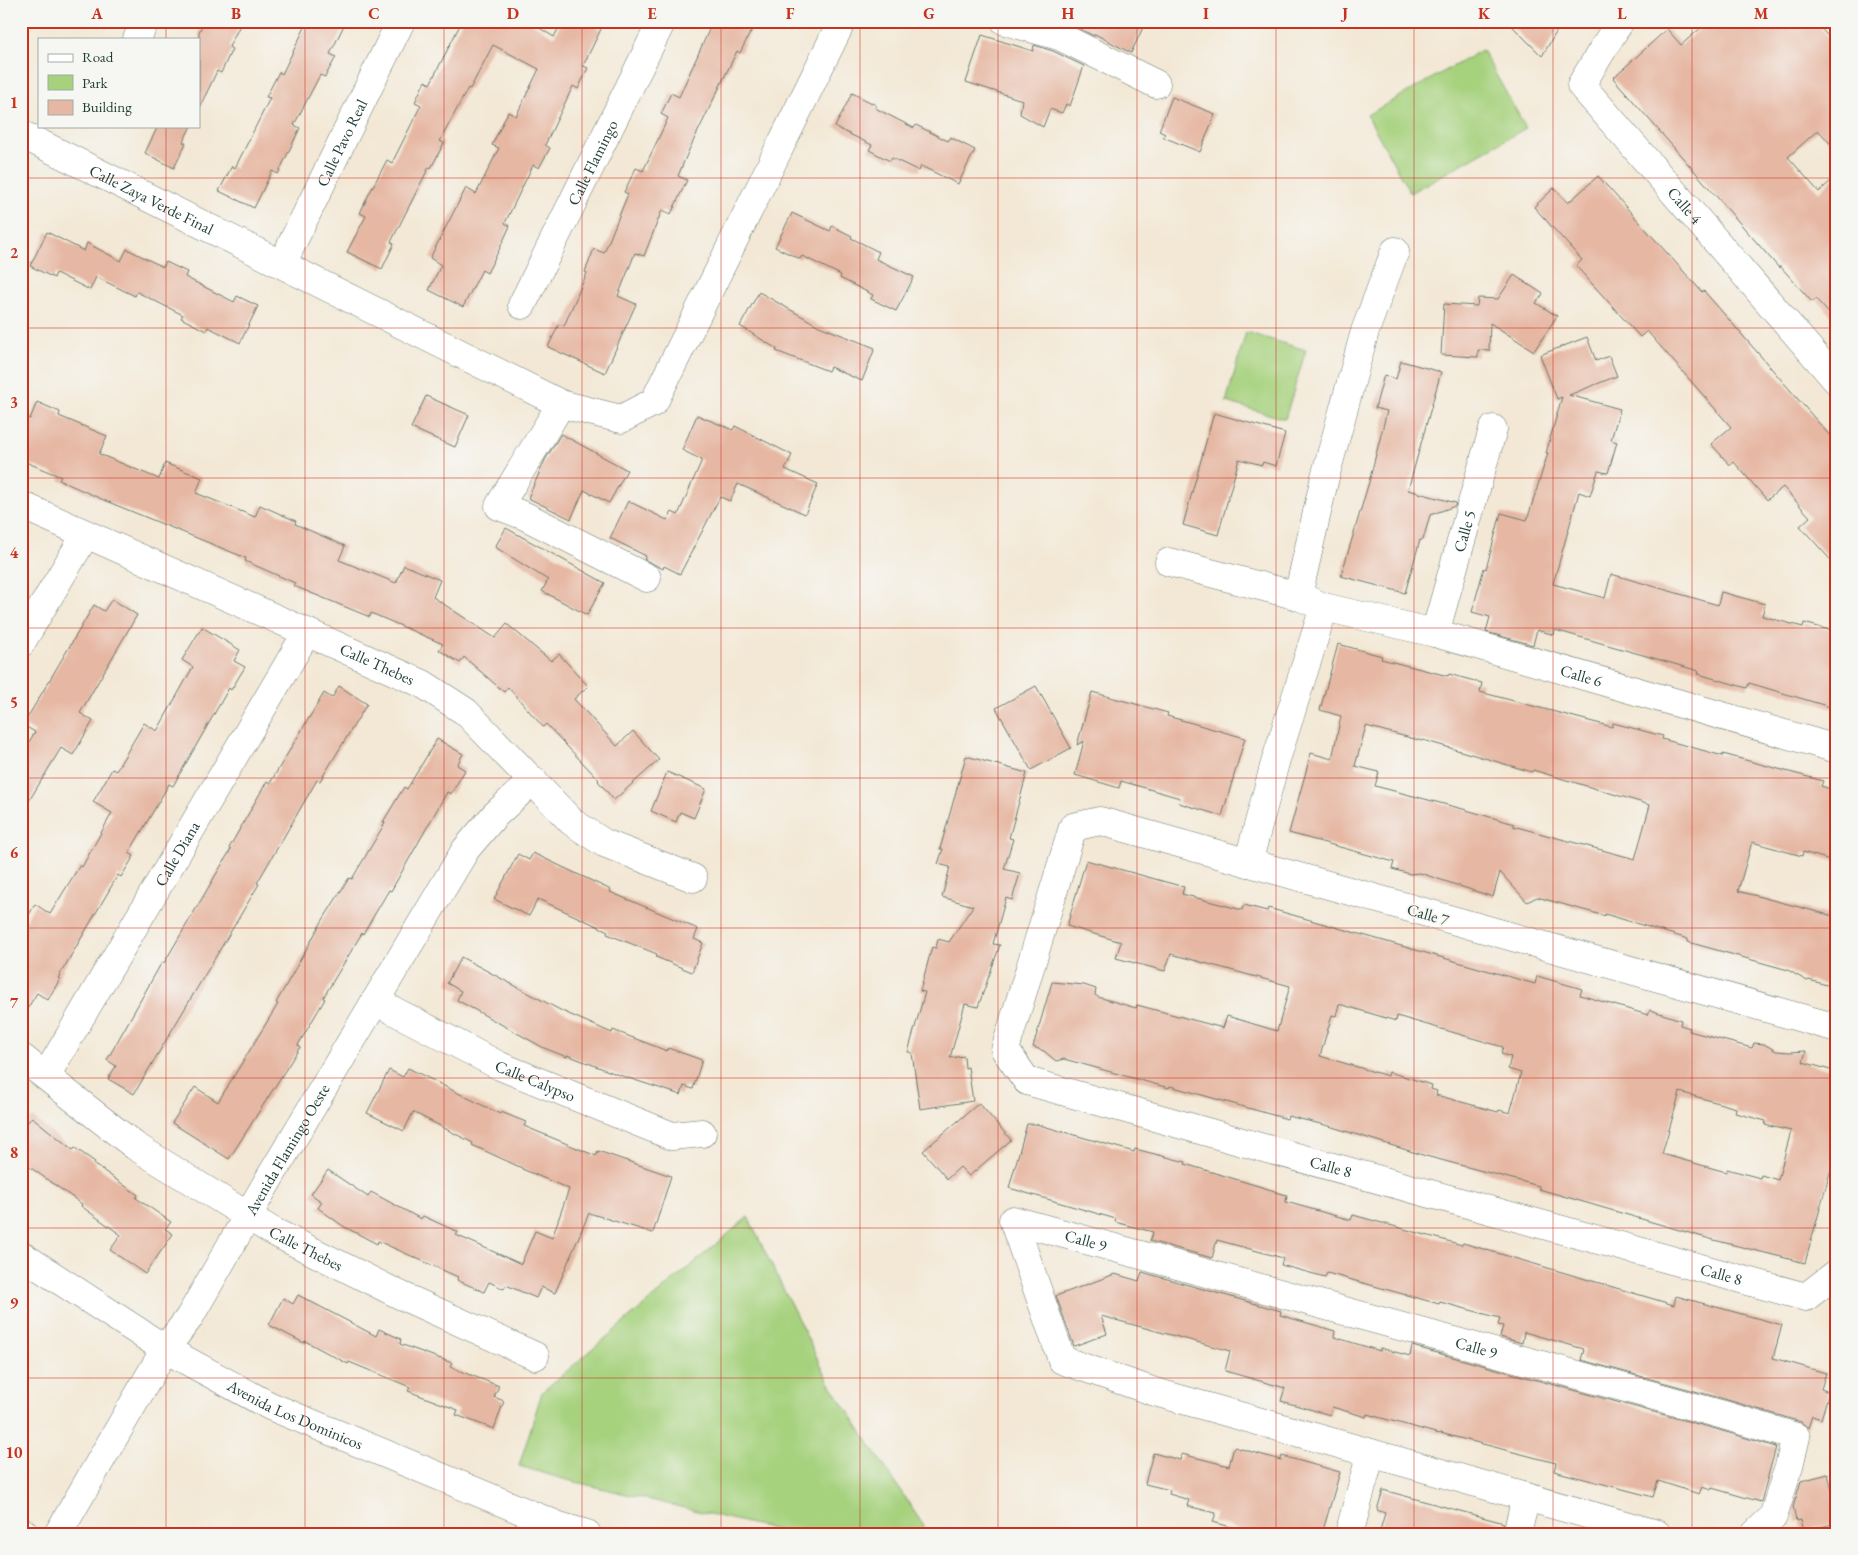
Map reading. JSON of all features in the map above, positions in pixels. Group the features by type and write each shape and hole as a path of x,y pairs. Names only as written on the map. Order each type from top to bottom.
{"street":[{"path":"138,38 146,21"},
{"name":"Calle Pavo Real","path":"282,264 401,21"},
{"name":"Calle Flamingo","path":"522,305 662,21"},
{"name":"Calle Zaya Verde Final","path":"21,134 561,404 620,419 654,402 842,21"},
{"path":"1005,21 1059,36 1156,84"},
{"name":"Calle 4","path":"1620,21 1581,86 1837,381"},
{"path":"1298,596 1325,477 1364,331 1395,251"},
{"path":"561,404 499,506 525,516 647,578"},
{"name":"Calle 5","path":"1435,633 1493,429"},
{"name":"Calle Thebes","path":"21,506 423,684 466,712 572,822 604,843 693,878"},
{"path":"21,643 86,534"},
{"name":"Calle 6","path":"1169,562 1298,596 1324,607 1435,633 1837,748"},
{"path":"1248,863 1275,763 1324,607"},
{"name":"Calle Diana","path":"46,1076 306,632"},
{"name":"Avenida Flamingo Oeste","path":"58,1534 165,1349 189,1318 247,1216 466,849 495,815 533,780"},
{"name":"Calle 7","path":"1057,880 1073,827 1100,821 1837,1028"},
{"name":"Calle 8","path":"1057,880 1005,1050 1027,1081 1806,1297 1837,1273"},
{"name":"Calle Calypso","path":"375,1001 500,1066 672,1136 702,1133"},
{"name":"Calle Thebes","path":"21,1057 135,1146 272,1231 400,1295 534,1356"},
{"name":"Calle 9","path":"1657,1534 1155,1392 1062,1360 1013,1220 1796,1436 1773,1517 1755,1534"},
{"name":"Avenida Los Dominicos","path":"21,1255 165,1349 270,1406 559,1526 587,1534"},
{"path":"1349,1534 1371,1453"},
{"path":"1516,1534 1526,1497"},
{"path":"21,1531 25,1534"}],"green space":[{"path":"1482,50 1526,128 1410,193 1367,115"},
{"path":"1246,332 1306,350 1285,419 1226,402"},
{"path":"748,1217 829,1382 929,1534 793,1534 563,1479 519,1466 542,1392"}],"building":[{"path":"204,21 242,21 229,47 232,49 221,73 217,71 200,107 200,38 199,32"},
{"path":"308,21 346,21 330,54 336,57 325,77 320,75 294,125 300,128 278,174 272,171 254,208 219,191 232,166 235,168 270,98 266,97 279,72 282,74"},
{"path":"462,21 528,21 554,37 562,21 585,21 601,29 583,66 588,68 578,89 573,86 545,145 550,148 539,168 533,165 505,223 510,226 498,252 487,273 482,270 463,307 429,290 441,265 430,258 466,188 476,194 499,148 492,145 508,112 516,116 539,69 493,45 440,141 444,143 431,168 429,167 391,242 394,244 382,269 347,252 366,216 360,213 370,192 387,160 392,163 421,105 415,102 425,81 430,84"},
{"path":"713,21 756,21 740,53 737,51 688,152 678,176 687,180 671,214 662,210 644,256 635,253 618,296 636,304 605,373 548,347 559,324 564,326 587,273 585,272 594,249 604,253 628,194 624,192 636,168 643,171 668,118 661,114 671,93 679,97"},
{"path":"1064,21 1146,21 1131,53 1095,34 1094,36"},
{"path":"1507,21 1563,21 1542,56"},
{"path":"1709,21 1814,21 1837,46 1837,151 1818,130 1788,157 1819,192 1837,175 1837,322 1816,299 1812,302 1780,266 1779,268 1613,78 1667,29 1681,45"},
{"path":"982,35 1033,51 1034,45 1053,51 1084,66 1070,106 1066,104 1062,113 1050,109 1043,127 1020,114 1022,100 966,82"},
{"path":"852,93 876,105 875,108 914,128 916,125 948,141 950,137 975,150 958,184 921,166 919,171 892,158 890,161 869,150 872,145 835,127"},
{"path":"1172,97 1215,114 1200,152 1163,137 1165,134 1159,131"},
{"path":"157,128 190,128 183,142 186,143 174,168 145,153"},
{"path":"1598,176 1702,292 1704,291 1837,444 1837,567 1800,526 1810,517 1783,487 1767,500 1734,462 1730,465 1711,444 1731,427 1647,331 1640,337 1576,266 1582,260 1534,207 1554,188 1568,203"},
{"path":"792,213 830,231 832,226 852,236 851,238 879,252 876,259 914,277 896,311 871,299 873,295 840,278 841,275 802,256 800,259 775,247"},
{"path":"47,232 84,251 87,243 121,261 127,249 163,267 166,262 187,272 185,277 234,302 237,296 258,306 240,343 208,327 206,331 181,318 183,315 137,292 135,296 96,277 90,290 56,273 54,278 30,266"},
{"path":"1514,275 1543,294 1536,303 1557,316 1534,351 1490,323 1489,351 1478,350 1478,357 1441,355 1444,304 1477,306 1478,298 1498,299"},
{"path":"759,292 819,326 875,348 862,381 830,367 828,371 776,351 777,349 740,326"},
{"path":"1587,337 1596,361 1609,356 1617,376 1569,395 1620,409 1611,440 1617,442 1608,473 1598,471 1590,496 1579,492 1553,584 1605,598 1611,574 1718,605 1721,592 1765,604 1762,616 1803,627 1804,623 1837,632 1837,709 1749,683 1747,688 1698,674 1699,671 1555,630 1554,635 1537,630 1533,645 1486,632 1490,617 1472,612 1501,513 1527,520 1548,453 1546,453 1562,397 1557,399 1540,355"},
{"path":"1401,361 1441,372 1408,490 1456,503 1455,506 1430,515 1423,540 1420,540 1405,593 1341,576 1369,482 1387,411 1375,408 1384,375 1396,379"},
{"path":"426,396 469,415 455,447 411,428"},
{"path":"37,402 60,412 59,416 107,436 99,454 159,479 165,463 202,478 196,493 255,517 260,505 296,521 295,524 345,546 339,560 396,583 404,565 440,580 433,597 495,638 507,624 551,661 559,654 588,686 574,699 617,746 633,731 659,760 614,800 599,780 546,724 543,727 508,687 504,692 464,657 460,663 439,650 443,644 371,613 370,617 294,586 295,583 245,561 246,558 106,501 59,480 61,477 21,460 21,415 30,419"},
{"path":"1214,413 1285,433 1276,466 1263,462 1262,465 1239,459 1218,535 1183,525"},
{"path":"697,415 733,430 735,426 792,455 785,469 818,484 805,514 738,484 730,501 720,497 680,574 664,566 663,569 644,559 646,556 610,538 628,501 667,520 672,512 678,515 702,460 682,450"},
{"path":"561,434 627,470 609,503 584,490 571,519 528,498 545,460"},
{"path":"506,528 605,583 587,615 542,591 548,580 495,547"},
{"path":"112,599 137,615 80,713 93,721 73,755 61,748 21,814 21,755 35,732 23,725 94,605 104,611"},
{"path":"202,627 240,650 234,661 245,667 231,690 229,688 173,786 169,784 129,853 134,856 121,877 118,875 58,978 60,979 48,1000 37,993 21,1019 21,929 35,904 50,914 80,865 82,867 112,813 93,802 112,769 116,771 144,723 157,731 193,667 182,660"},
{"path":"1338,644 1382,656 1381,659 1482,683 1480,692 1612,727 1613,723 1663,736 1662,739 1723,756 1723,754 1823,781 1821,786 1837,791 1837,862 1803,852 1802,856 1752,842 1738,891 1837,917 1837,988 1807,981 1788,970 1688,942 1688,939 1605,914 1605,916 1537,897 1527,902 1500,872 1493,897 1420,873 1410,874 1392,869 1394,862 1289,833 1311,753 1332,759 1341,716 1320,710","holes":["1366,726 1532,772 1533,770 1650,805 1635,859 1513,826 1514,824 1463,809 1375,786 1379,772 1355,766"]},
{"path":"339,686 367,704 320,781 317,780 257,883 259,884 134,1094 108,1079 116,1066 107,1060 162,962 164,963 231,849 229,848 267,781 270,783 324,693 332,698"},
{"path":"1036,686 1071,748 1031,770 996,708"},
{"path":"1092,692 1168,713 1167,716 1245,738 1222,816 1179,803 1180,798 1121,781 1119,788 1075,775 1084,741 1077,745"},
{"path":"437,739 463,754 457,765 465,770 451,794 447,792 391,891 389,890 323,998 325,999 298,1045 300,1047 229,1159 172,1123 195,1087 218,1102 278,1004 276,1003 321,923 349,878 352,879 404,787 407,789"},
{"path":"966,756 1027,773 1009,838 1013,839 1004,869 1020,873 1012,900 1006,898 993,944 1000,945 978,1007 965,1004 950,1058 964,1056 965,1068 968,1067 973,1101 920,1109 912,1053 908,1052 925,992 920,991 932,947 936,948 938,939 949,942 973,906 942,897 950,867 938,864 943,849 940,849"},
{"path":"667,772 706,789 694,818 680,812 676,822 651,811"},
{"path":"533,853 611,890 610,892 698,929 694,939 703,943 692,972 656,957 657,954 607,934 608,931 538,899 529,916 494,899 518,854 529,860"},
{"path":"1086,860 1184,887 1182,894 1242,910 1244,905 1267,911 1268,908 1535,984 1537,976 1582,989 1580,995 1648,1015 1650,1010 1681,1020 1680,1025 1690,1028 1689,1031 1752,1048 1754,1043 1764,1044 1776,1051 1806,1051 1803,1062 1837,1072 1837,1147 1805,1263 1710,1239 1539,1189 1539,1186 1426,1156 1329,1126 1288,1116 1287,1119 1064,1059 1056,1061 1044,1051 1033,1047 1052,982 1084,985 1096,989 1095,995 1098,997 1136,1008 1137,1005 1223,1028 1227,1016 1277,1031 1290,986 1171,954 1165,971 1116,958 1121,942 1067,926","holes":["1339,1004 1396,1021 1397,1016 1503,1047 1501,1054 1511,1057 1508,1069 1521,1073 1510,1113 1499,1110 1498,1112 1436,1095 1437,1091 1431,1089 1432,1085 1389,1072 1388,1076 1320,1056 1332,1015 1336,1016","1680,1092 1736,1108 1735,1113 1766,1121 1765,1125 1791,1131 1778,1180 1761,1175 1760,1178 1727,1169 1726,1172 1662,1154"]},
{"path":"461,957 562,1011 612,1033 613,1030 667,1051 668,1048 702,1060 693,1089 684,1086 681,1095 619,1075 567,1055 567,1057 544,1048 457,1000 461,991 447,983"},
{"path":"408,1068 500,1114 501,1112 526,1122 524,1126 596,1156 598,1151 671,1176 653,1233 589,1213 555,1293 541,1287 536,1298 506,1285 504,1289 489,1282 484,1292 457,1280 458,1277 378,1241 377,1244 343,1226 318,1208 322,1202 311,1194 328,1170 368,1197 371,1192 421,1219 423,1216 458,1232 456,1235 521,1264 535,1231 552,1238 569,1189 472,1145 473,1143 413,1112 404,1131 367,1113 389,1070 403,1077"},
{"path":"979,1103 1011,1140 969,1176 960,1167 947,1179 923,1151"},
{"path":"32,1117 73,1150 75,1148 95,1162 94,1164 138,1195 136,1198 171,1222 165,1229 173,1234 145,1274 110,1250 121,1235 81,1206 82,1204 21,1161 21,1130"},
{"path":"1027,1124 1036,1124 1134,1152 1135,1149 1186,1162 1185,1164 1287,1195 1286,1202 1351,1220 1353,1215 1462,1245 1463,1243 1674,1305 1676,1296 1782,1325 1773,1358 1826,1373 1821,1389 1829,1392 1821,1419 1812,1416 1808,1428 1801,1422 1581,1360 1584,1349 1524,1332 1522,1343 1500,1337 1503,1326 1498,1325 1500,1318 1440,1302 1439,1304 1327,1273 1325,1277 1281,1265 1283,1258 1217,1240 1212,1258 1150,1241 1153,1232 1115,1222 1116,1219 1009,1188"},
{"path":"1142,1272 1281,1311 1280,1315 1335,1331 1334,1337 1380,1351 1380,1348 1410,1356 1412,1346 1776,1447 1761,1502 1712,1488 1711,1490 1702,1487 1699,1494 1658,1481 1653,1497 1554,1471 1556,1463 1367,1414 1366,1417 1332,1407 1330,1415 1281,1401 1285,1388 1225,1371 1230,1351 1101,1316 1107,1334 1074,1346 1056,1296 1115,1274 1139,1281"},
{"path":"298,1295 376,1336 379,1329 401,1339 400,1344 452,1363 450,1367 499,1386 494,1397 504,1401 494,1429 456,1415 458,1410 408,1391 410,1387 349,1362 348,1364 305,1341 304,1343 269,1325 283,1298 293,1304"},
{"path":"1234,1447 1281,1460 1282,1456 1340,1472 1322,1534 1256,1534 1213,1522 1216,1513 1187,1506 1189,1500 1169,1494 1170,1490 1145,1484 1153,1453 1180,1460 1182,1454 1229,1466"},
{"path":"1828,1474 1837,1511 1837,1523 1803,1531 1800,1520 1796,1521 1793,1507 1801,1481"},
{"path":"1383,1490 1504,1523 1502,1534 1379,1534 1385,1513 1377,1510"}]}
